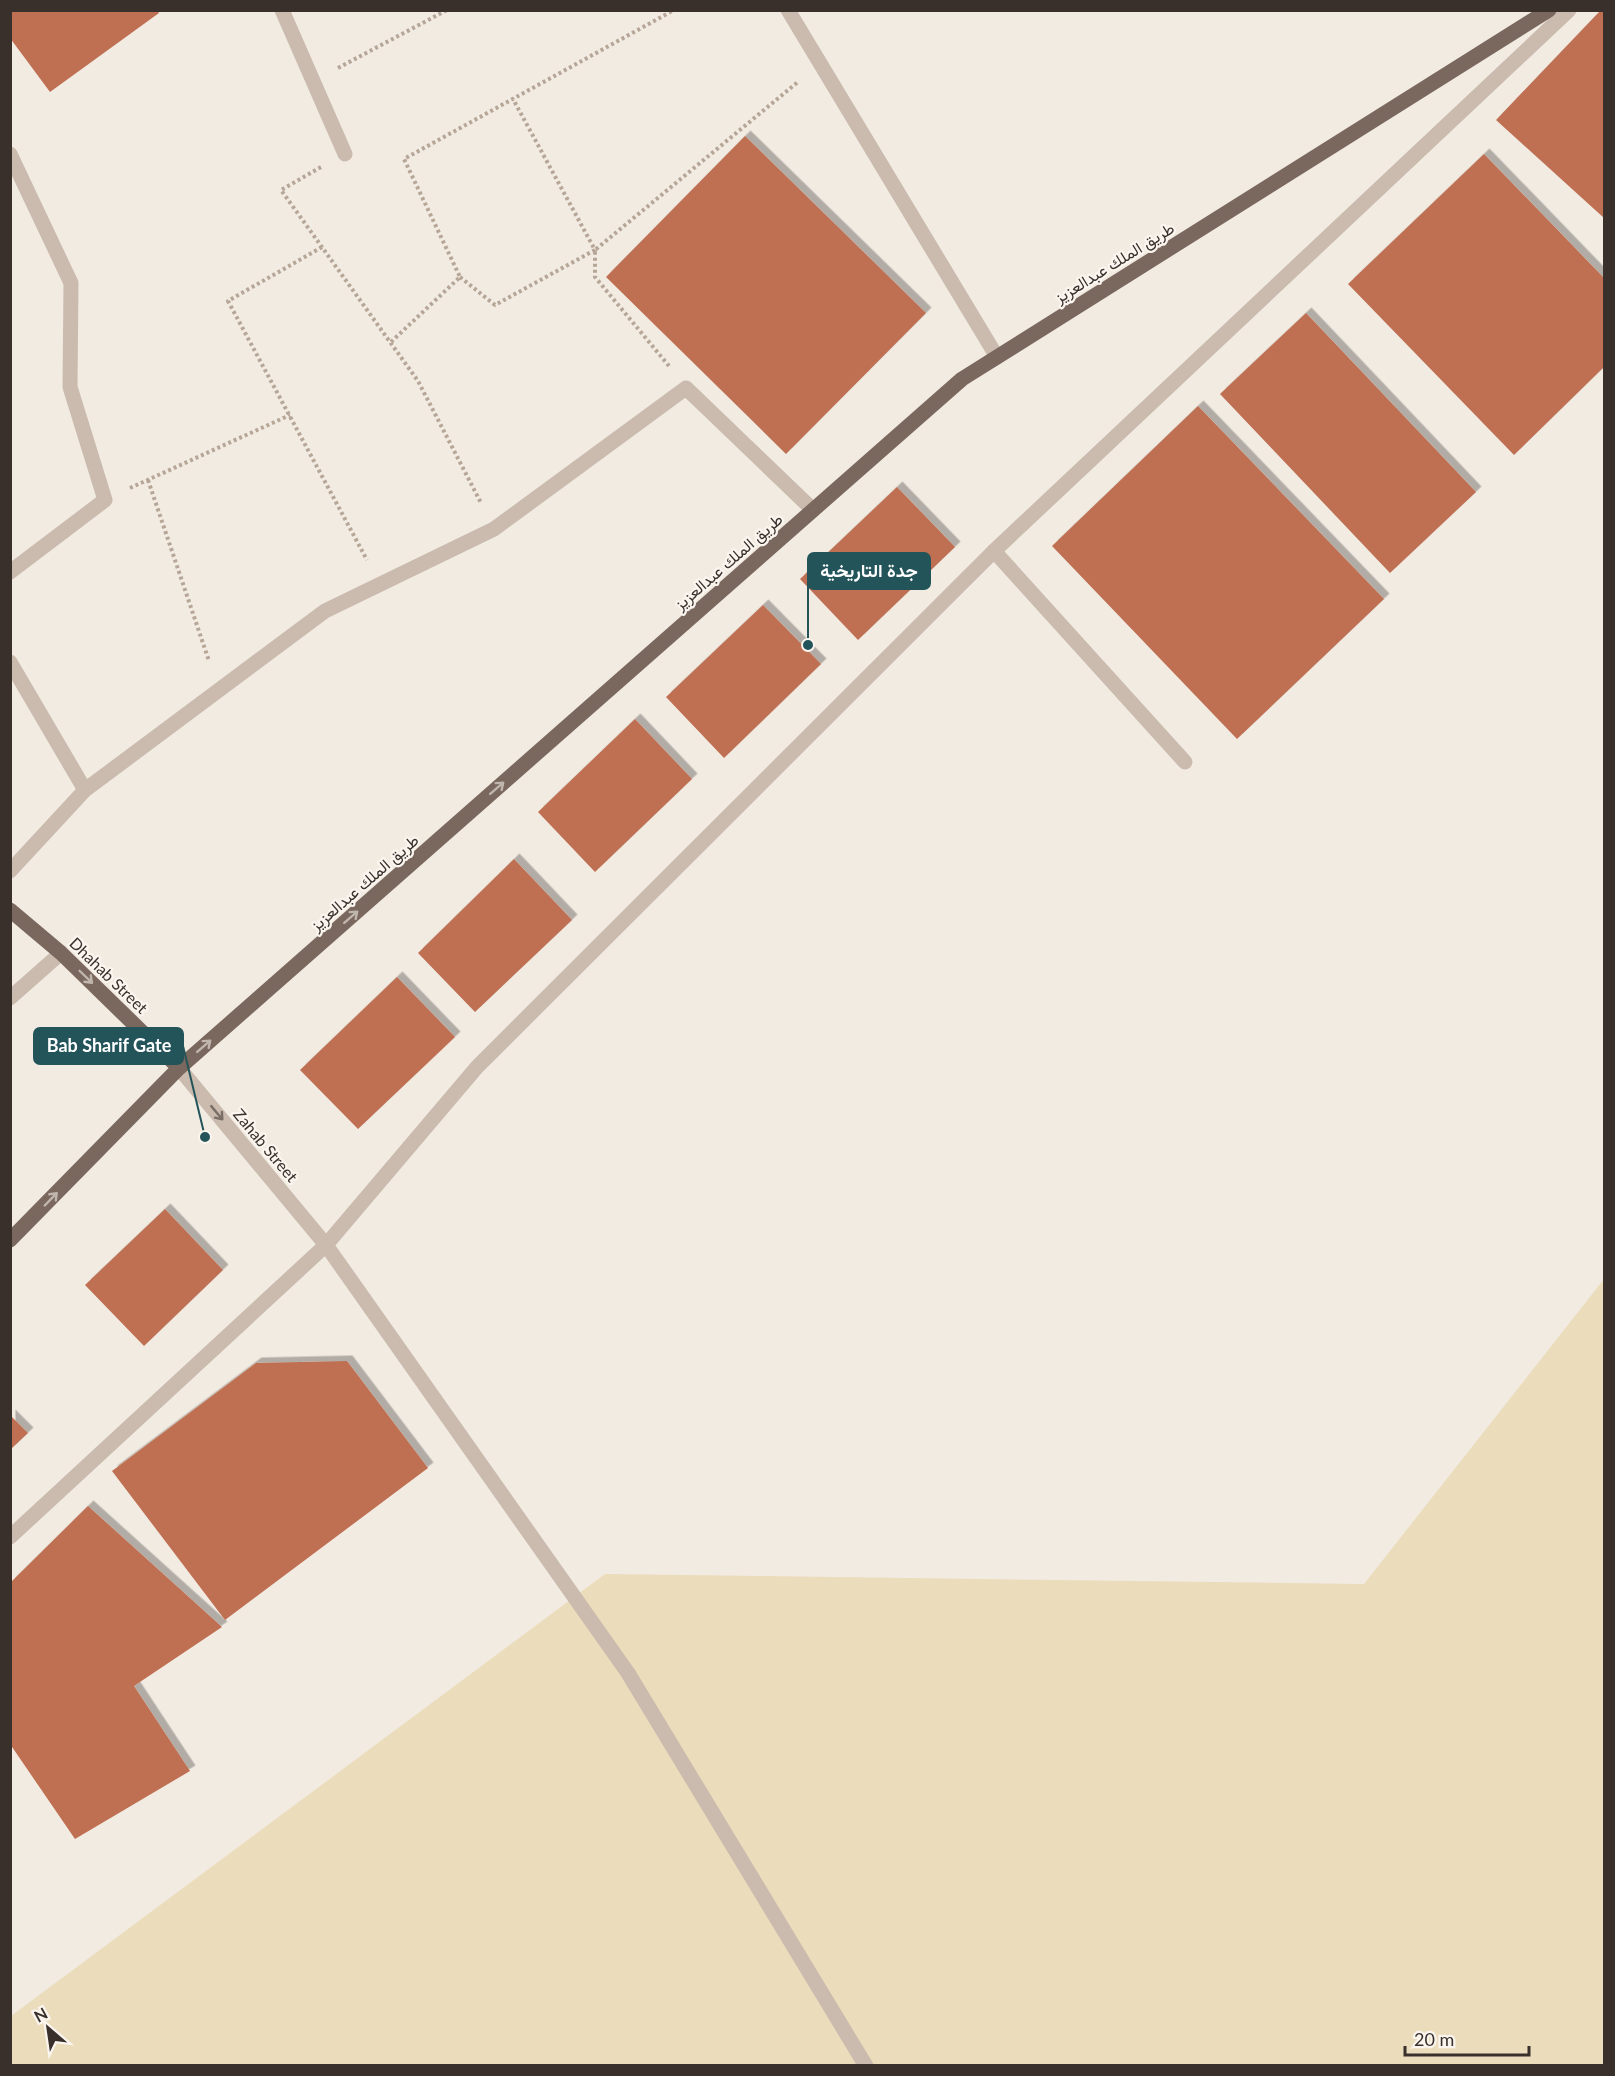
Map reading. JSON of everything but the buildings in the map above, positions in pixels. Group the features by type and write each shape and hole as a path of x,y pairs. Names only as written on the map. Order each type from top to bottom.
{"main road":[{"name":"طريق الملك عبدالعزيز","path":"10,1240 179,1068 962,379 1549,10"},
{"name":"Dhahab Street","path":"10,910 61,954 179,1068"}],"street":[{"path":"282,10 345,154"},
{"path":"788,10 997,357"},
{"path":"10,1537 326,1245 477,1067 994,551 1569,10"},
{"path":"10,154 71,283 70,387 105,500 10,572"},
{"path":"10,871 85,790 326,611 494,529 686,388 813,510"},
{"path":"994,551 1185,762"},
{"path":"10,662 85,790"},
{"path":"10,998 61,954"},
{"name":"Zahab Street","path":"179,1068 326,1245 628,1673 866,2066"}],"path":[{"path":"313,81 447,10"},
{"path":"674,10 404,159 460,277 495,305 596,250 820,63"},
{"path":"513,99 596,250 595,277 686,388"},
{"path":"345,154 281,190 418,381 494,529"},
{"path":"322,247 228,301 380,585"},
{"path":"391,342 460,277"},
{"path":"105,500 290,415"},
{"path":"148,480 218,690"}],"sand":[{"path":"1604,1279 1604,2065 11,2066 11,2016 605,1574 1364,1584"}],"place":[{"name":"جدة التاريخية","path":"808,645"},
{"name":"Bab Sharif Gate","path":"205,1137"}]}
